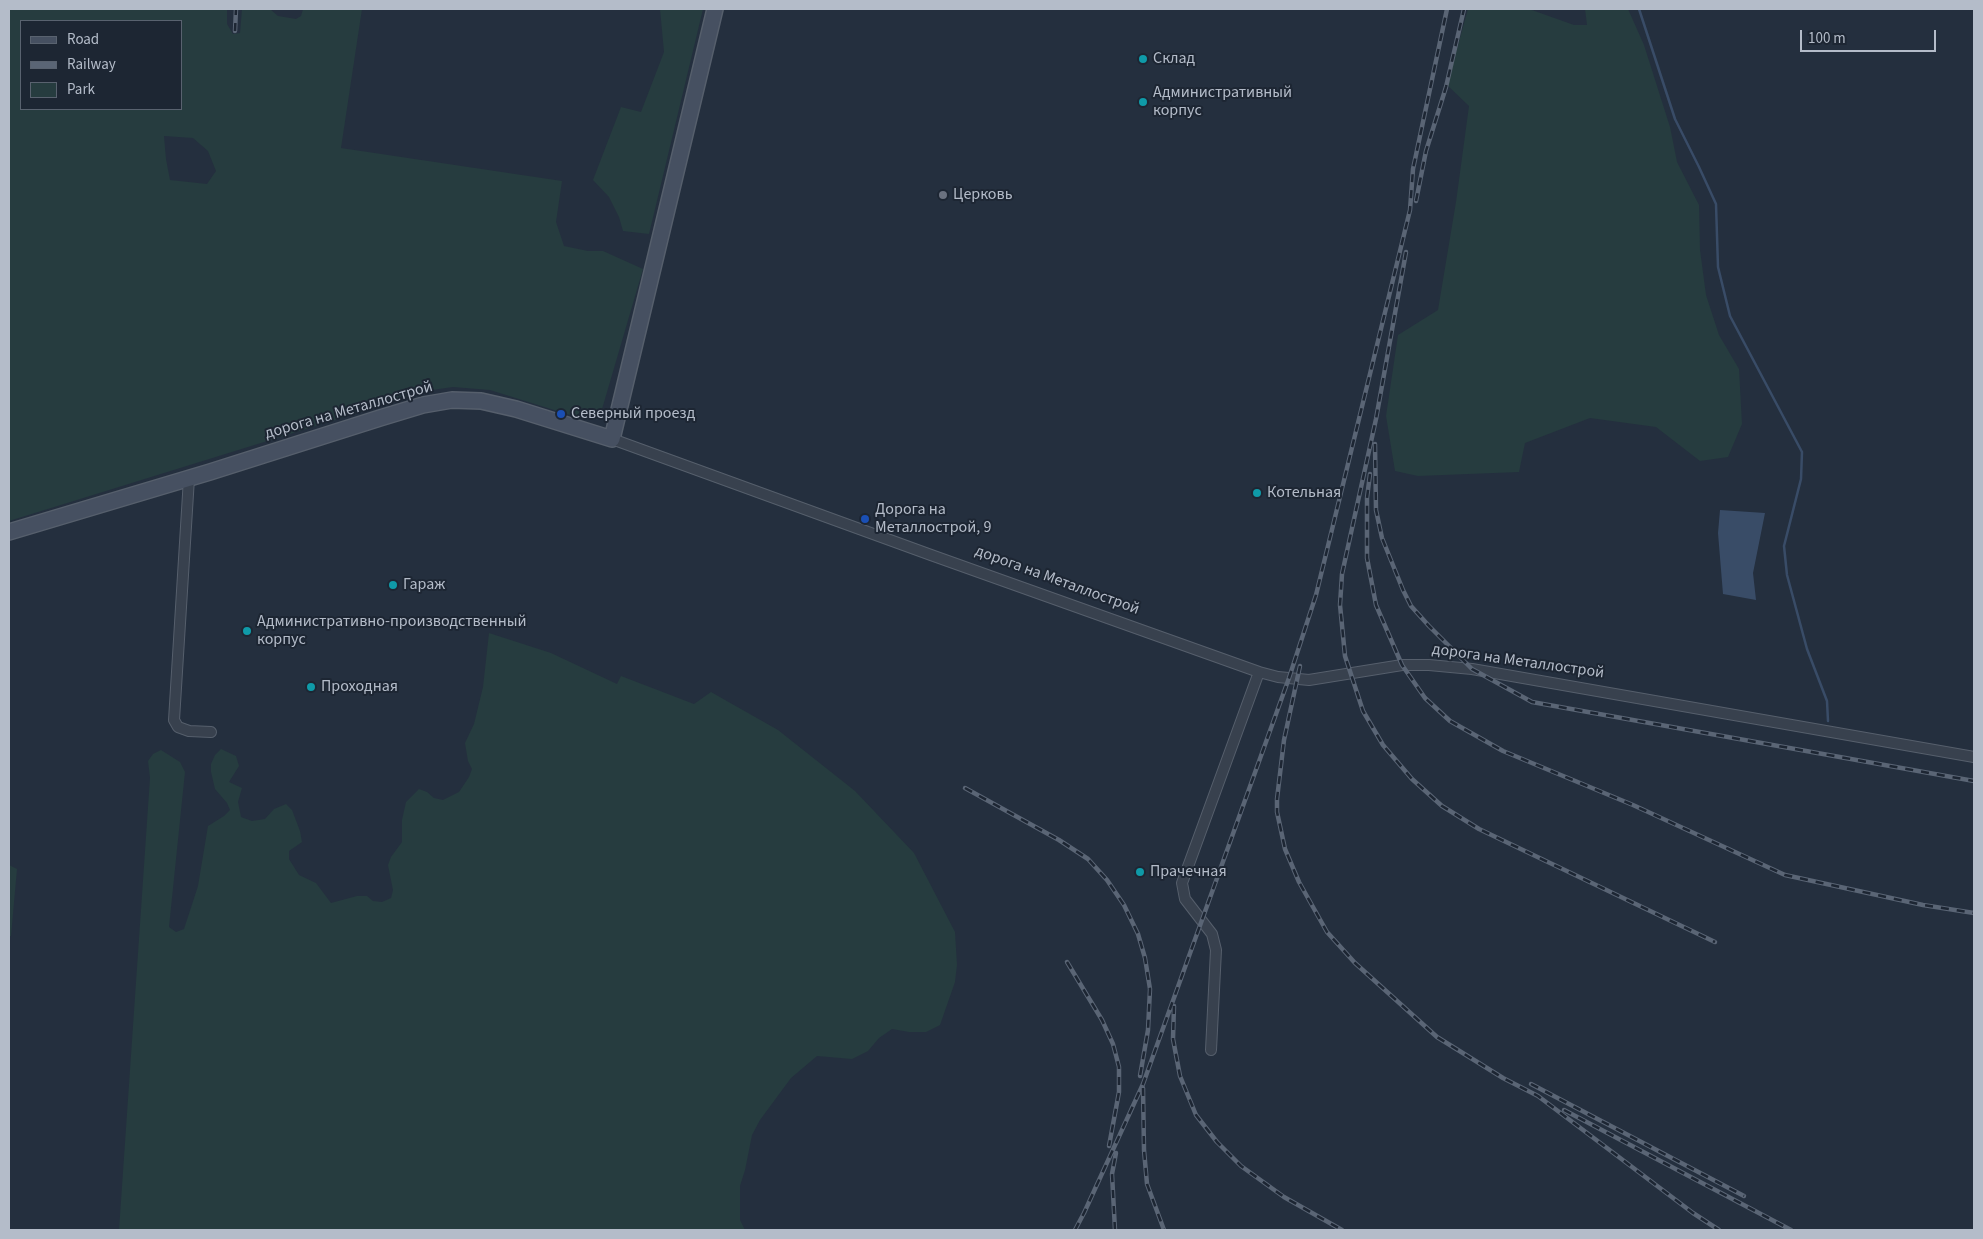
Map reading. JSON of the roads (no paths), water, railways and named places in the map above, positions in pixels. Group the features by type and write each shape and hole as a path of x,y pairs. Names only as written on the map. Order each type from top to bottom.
{"street":[{"path":"612,439 715,9"},
{"name":"дорога на Металлострой","path":"9,532 406,410 452,400 481,401 516,408 612,439 1259,672 1278,677 1309,680 1402,665 1429,665 1472,669 1974,757"},
{"path":"189,478 174,720 178,726 189,731 211,732"},
{"path":"1211,1050 1216,950 1212,934 1185,899 1182,883 1259,672"}],"water":[{"path":"1720,510 1765,513 1753,573 1756,600 1723,594 1718,533"}],"waterway":[{"path":"1639,9 1675,119 1716,204 1718,267 1730,316 1802,452 1801,479 1784,546 1787,575 1807,649 1827,701 1828,721"}],"railway":[{"path":"235,31 236,9"},
{"path":"1075,1230 1143,1084 1289,678 1316,595 1410,210 1413,169 1447,9"},
{"path":"1416,201 1426,151 1446,87 1464,9"},
{"path":"1406,252 1376,419 1342,574 1340,605 1345,656 1363,711 1383,745 1412,779 1442,806 1479,829 1715,942"},
{"path":"1375,444 1376,510 1382,538 1403,590 1411,606 1472,669 1532,702 1974,781"},
{"path":"1370,474 1367,498 1367,558 1376,605 1402,665 1425,698 1450,721 1503,751 1633,805 1785,875 1923,905 1974,913"},
{"path":"1300,666 1284,740 1277,812 1285,849 1299,882 1327,932 1355,963 1437,1037 1503,1078 1538,1096 1693,1213 1719,1230"},
{"path":"965,788 1059,840 1088,859 1107,880 1124,905 1138,934 1145,958 1150,989 1148,1030 1140,1076"},
{"path":"1067,962 1102,1020 1113,1044 1119,1067 1119,1092 1109,1146"},
{"path":"1174,1006 1173,1039 1180,1076 1196,1115 1217,1142 1241,1166 1284,1197 1342,1230"},
{"path":"1531,1084 1744,1196"},
{"path":"1143,1088 1144,1150 1147,1184 1164,1230"},
{"path":"1564,1110 1791,1230"},
{"path":"1115,1230 1112,1174 1116,1153"}],"place":[{"name":"Склад","path":"1143,59"},
{"name":"Административный корпус","path":"1143,102"},
{"name":"Церковь","path":"943,195"},
{"name":"Северный проезд","path":"561,414"},
{"name":"Котельная","path":"1257,493"},
{"name":"Дорога на Металлострой, 9","path":"865,519"},
{"name":"Гараж","path":"393,585"},
{"name":"Административно-производственный корпус","path":"247,631"},
{"name":"Проходная","path":"311,687"},
{"name":"Прачечная","path":"1140,872"}]}
